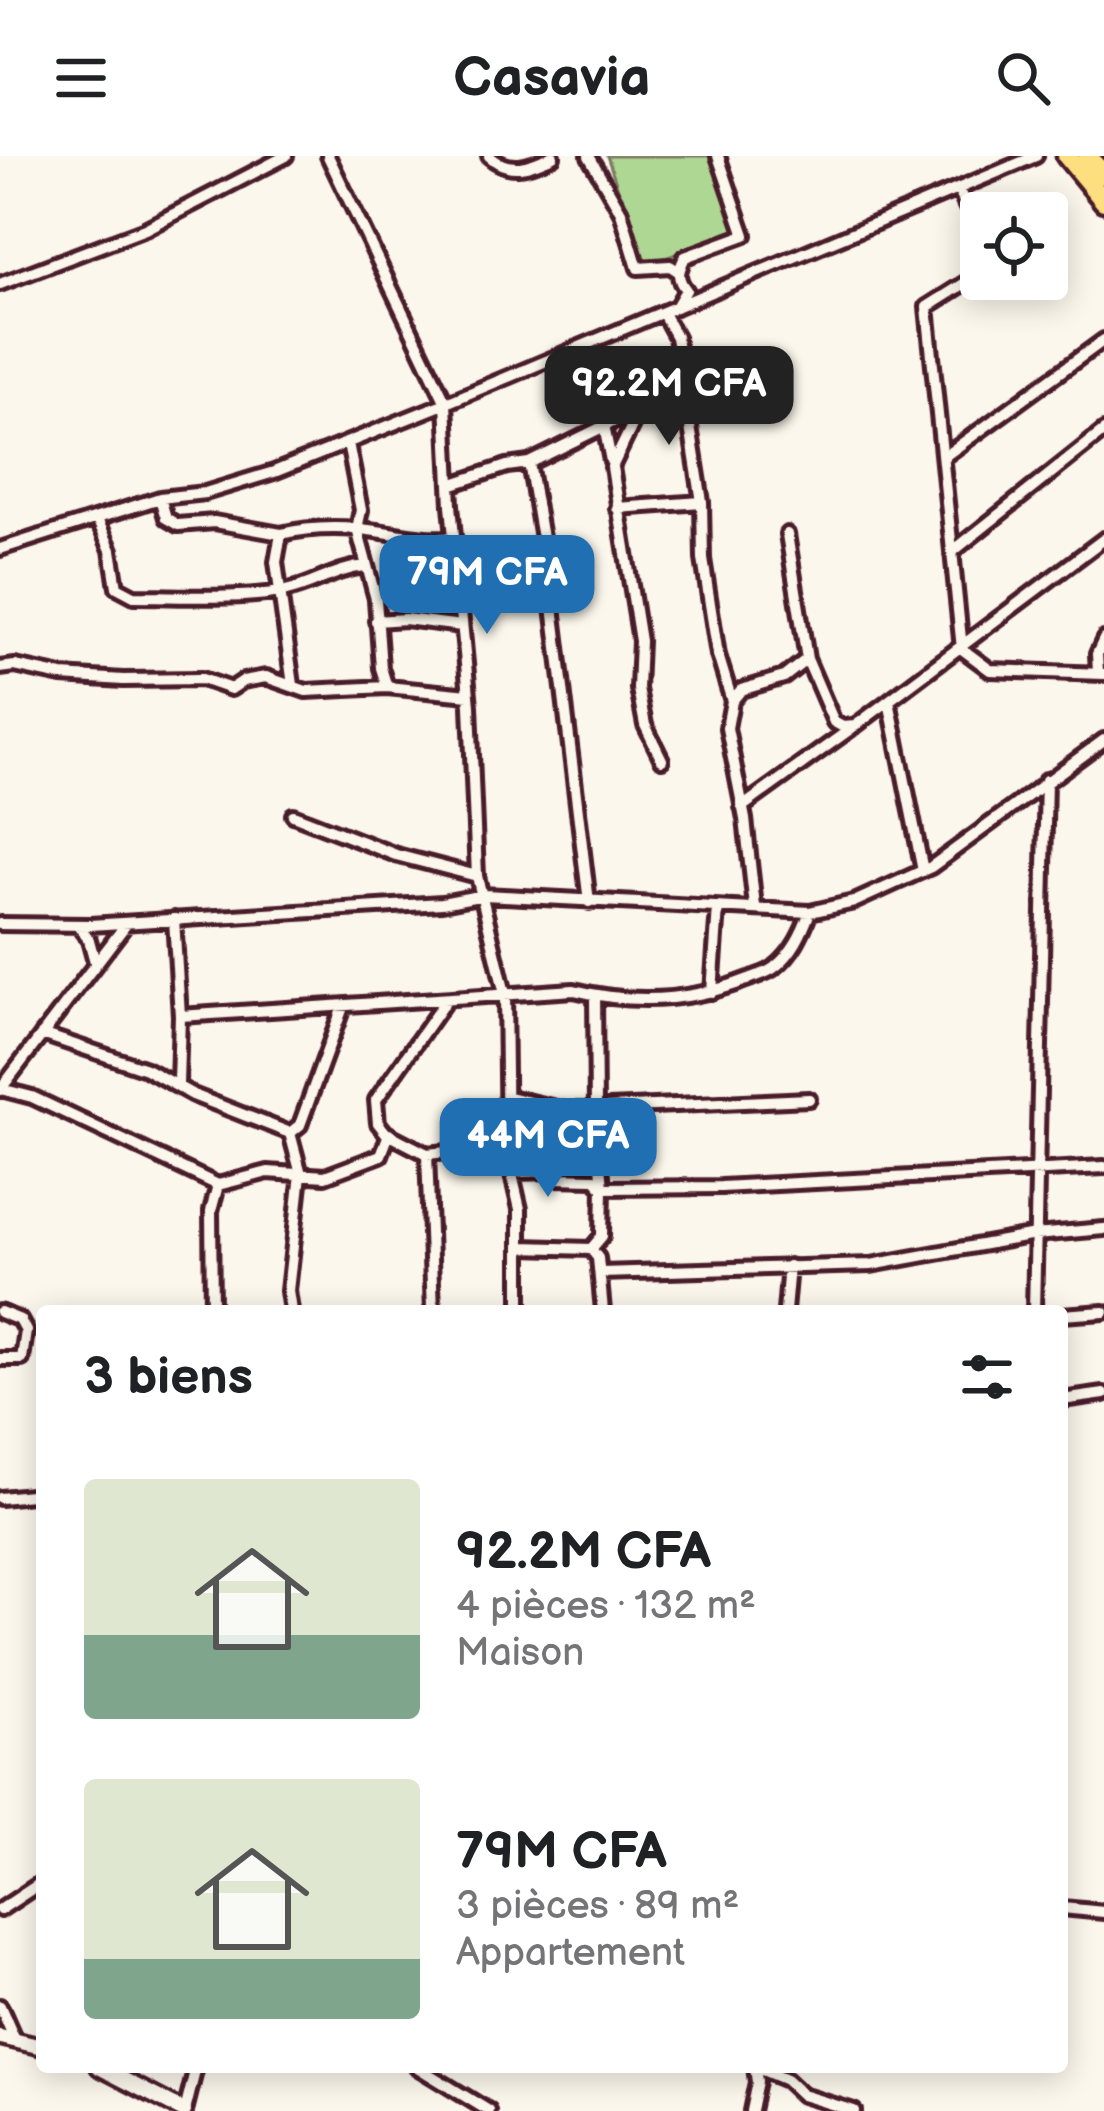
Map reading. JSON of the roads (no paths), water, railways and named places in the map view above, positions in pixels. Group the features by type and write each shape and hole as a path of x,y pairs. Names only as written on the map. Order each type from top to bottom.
{"highway":[{"path":"1067,156 1104,201"},
{"path":"1088,156 1104,174"}],"main road":[{"path":"111,2073 184,2111"}],"street":[{"path":"0,284 145,229 286,156"},
{"path":"328,156 446,403 469,695 477,876 505,994 507,1153 522,1247 520,1305"},
{"path":"489,156 496,163 522,170 553,156"},
{"path":"590,156 621,212 638,268 670,266 678,271"},
{"path":"669,312 686,290 678,271 685,257 745,235 718,156"},
{"path":"0,548 160,498 205,493 348,443 1036,156"},
{"path":"960,286 927,307 962,649 990,670 1101,673 1097,654 1104,639"},
{"path":"669,312 702,502 703,560 718,655 732,701 727,728 754,907"},
{"path":"945,456 1104,340"},
{"path":"450,485 529,463 640,409 685,395"},
{"path":"611,461 629,437 640,409"},
{"path":"604,426 640,641 638,689 645,725 662,760"},
{"path":"952,552 1104,430"},
{"path":"348,443 361,510 357,529 376,598 387,687"},
{"path":"529,463 551,590 589,902"},
{"path":"160,498 166,518 178,525 214,523 281,534 301,529 357,529 454,537"},
{"path":"617,508 702,502"},
{"path":"98,519 111,550 117,587 134,596 280,592 312,586 329,573 365,566"},
{"path":"281,534 276,562 293,686"},
{"path":"787,534 808,659 834,722 843,728 855,726"},
{"path":"742,807 962,649 1104,539"},
{"path":"376,621 405,619 462,626"},
{"path":"732,701 741,690 784,677 808,659"},
{"path":"0,668 123,680 202,680 231,689 243,681 266,677 306,691 387,687 469,695"},
{"path":"890,701 923,871"},
{"path":"0,924 127,923 442,903 484,895 810,912 854,902 923,871 1104,740"},
{"path":"1034,1305 1046,780"},
{"path":"292,814 396,855 477,876"},
{"path":"712,992 718,908"},
{"path":"180,1016 574,990 649,1001 712,992 772,970 800,938 810,912"},
{"path":"174,919 180,1016 178,1084"},
{"path":"127,923 1,1090 32,1097 218,1185 268,1172 326,1176 381,1154 389,1134"},
{"path":"78,925 89,940 95,962"},
{"path":"590,1250 602,1236 603,1188 596,1109 595,995"},
{"path":"446,1000 376,1100 378,1124 427,1154 487,1148 507,1153"},
{"path":"290,1133 300,1125 344,1006"},
{"path":"42,1034 178,1084 194,1095 290,1133"},
{"path":"508,1097 563,1109 809,1099"},
{"path":"487,1148 507,1123"},
{"path":"290,1133 301,1174 290,1305"},
{"path":"427,1154 434,1305"},
{"path":"513,1172 554,1171 555,1178 595,1179 603,1188 721,1187 1104,1167"},
{"path":"212,1305 211,1210 218,1185"},
{"path":"601,1273 871,1265 1035,1235 1104,1229"},
{"path":"522,1247 590,1250 598,1258 603,1305"},
{"path":"786,1305 789,1266"},
{"path":"0,1312 20,1320 26,1331 22,1359 0,1359"},
{"path":"1068,1315 1104,1312"},
{"path":"1068,1399 1104,1394 1104,1407"},
{"path":"0,1498 36,1495"},
{"path":"0,1910 36,1886"},
{"path":"1068,1909 1104,1912"},
{"path":"0,2006 7,2039"},
{"path":"184,2111 194,2073"},
{"path":"427,2073 489,2111"},
{"path":"751,2111 756,2073"},
{"path":"769,2073 802,2095 854,2111"}]}
